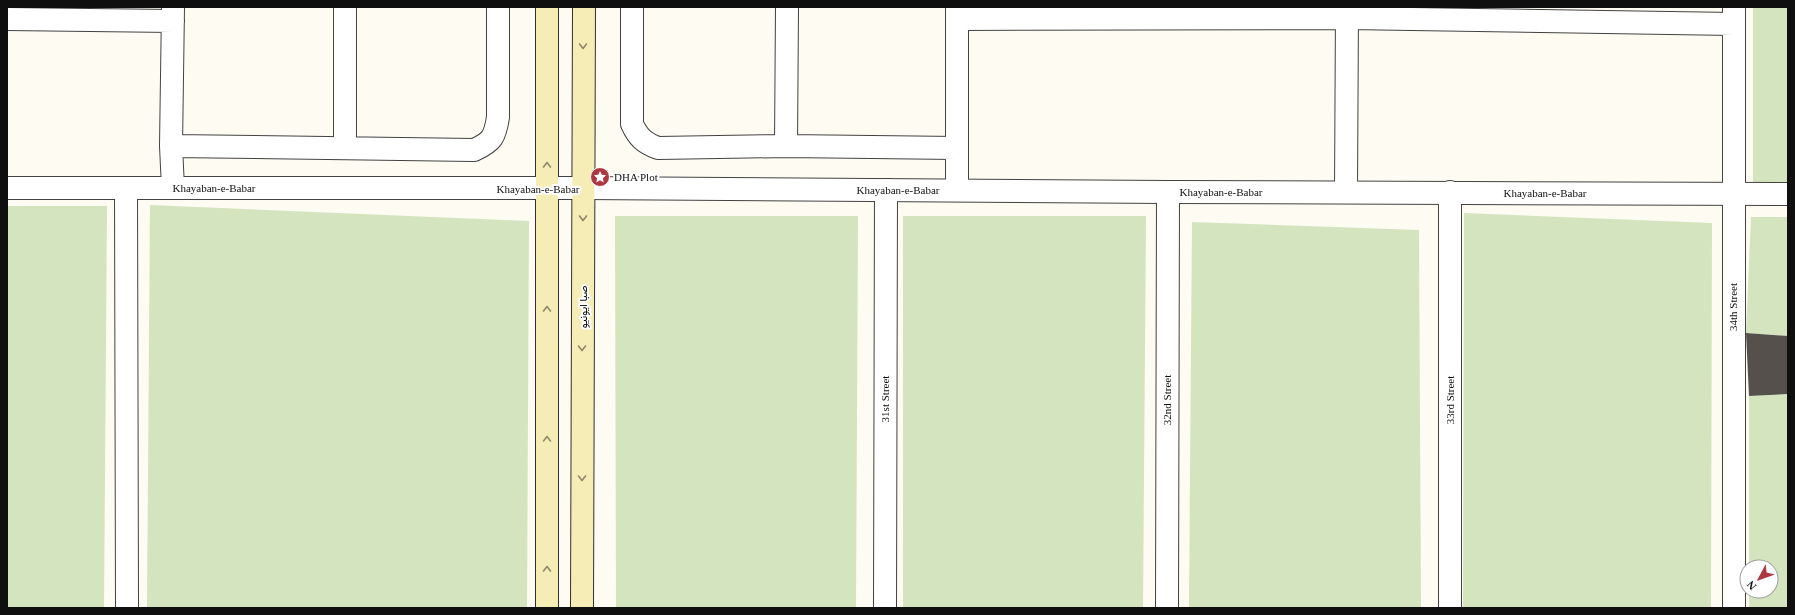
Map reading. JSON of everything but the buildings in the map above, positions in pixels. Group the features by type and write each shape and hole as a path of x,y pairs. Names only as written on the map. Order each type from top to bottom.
{"main road":[{"path":"547,7 547,608"},
{"name":"صبا ایونیو","path":"582,608 584,7"}],"street":[{"path":"345,7 345,148"},
{"path":"171,146 474,150 486,145 493,138 498,117 498,7"},
{"path":"632,7 632,124 637,135 646,144 658,148 786,146 957,148"},
{"path":"786,146 787,7"},
{"path":"956,190 957,13 1347,13 1734,16"},
{"path":"1346,192 1347,13"},
{"path":"7,19 173,14 171,146 173,188"},
{"name":"34th Street","path":"1734,16 1734,608"},
{"name":"Khayaban-e-Babar","path":"7,188 583,188 1788,194"},
{"path":"126,188 127,608"},
{"name":"31st Street","path":"885,608 886,190"},
{"name":"32nd Street","path":"1167,608 1168,192"},
{"name":"33rd Street","path":"1450,192 1450,608"}],"green space":[{"path":"1753,7 1788,7 1788,182 1753,182"},
{"path":"150,205 529,221 527,608 147,608"},
{"path":"7,206 107,206 104,608 7,608"},
{"path":"1464,213 1712,223 1711,608 1463,608"},
{"path":"615,216 858,216 856,608 616,608"},
{"path":"903,216 1146,216 1143,608 903,608"},
{"path":"1751,217 1788,217 1788,336 1746,333"},
{"path":"1192,222 1419,230 1421,608 1189,608"},
{"path":"1788,394 1788,608 1749,608 1749,599 1779,599 1779,559 1749,559 1749,396"}],"place":[{"name":"DHA Plot","path":"600,177"}]}
